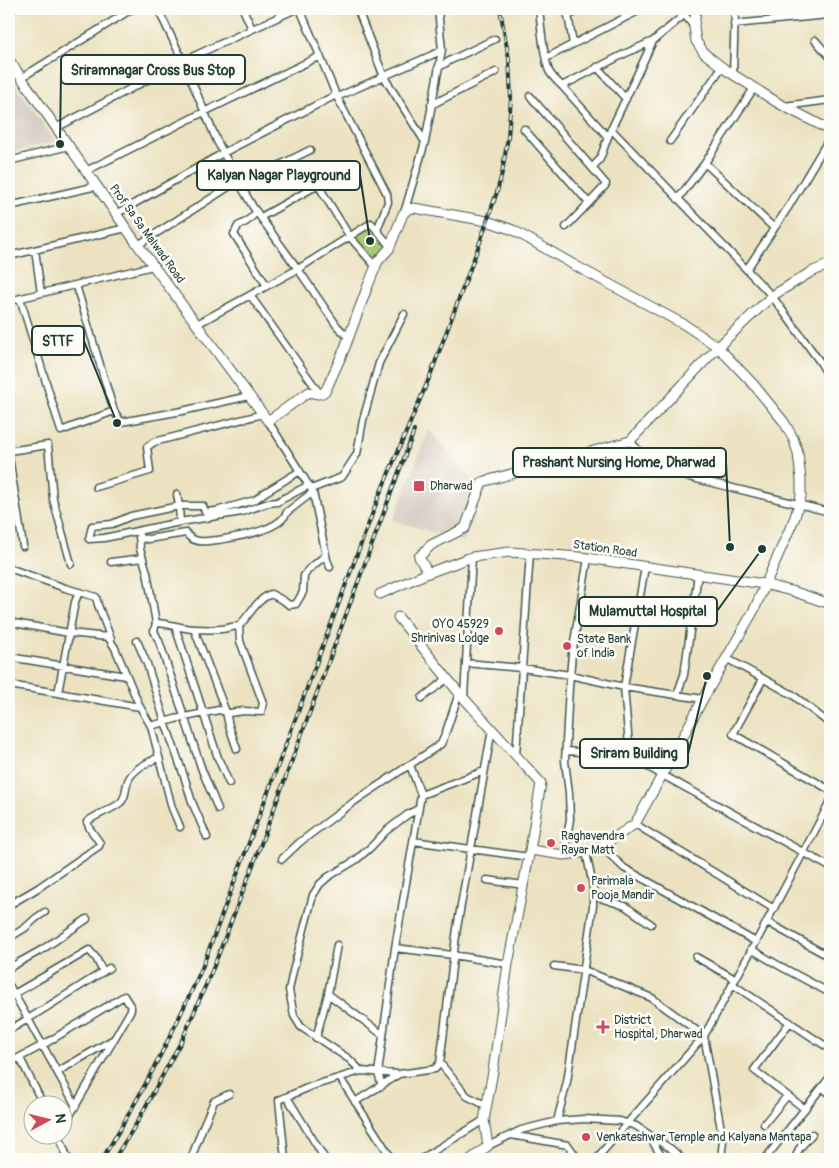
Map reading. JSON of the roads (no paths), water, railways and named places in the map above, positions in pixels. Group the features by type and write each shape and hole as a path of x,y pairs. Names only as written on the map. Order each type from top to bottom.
{"street":[{"path":"9,11 14,9"},
{"path":"21,78 132,9"},
{"path":"158,9 223,153 239,183 259,215 337,326 348,337"},
{"path":"243,9 252,29"},
{"path":"56,128 183,61 298,9 337,96 387,194 388,202 377,230"},
{"path":"368,9 359,13 384,76 425,142"},
{"path":"96,488 150,471 147,447 154,442 266,417 309,392 317,395 323,393 348,337 378,261 390,246 404,214 425,142 441,51 438,9"},
{"path":"538,9 548,69 552,76 608,137"},
{"path":"573,44 567,12 581,9"},
{"path":"680,9 694,27"},
{"path":"696,9 694,27 696,41 704,54 783,106 830,130"},
{"path":"733,74 735,9"},
{"path":"546,58 636,10"},
{"path":"734,24 829,13"},
{"path":"562,86 653,41 684,15"},
{"path":"438,68 495,39"},
{"path":"815,40 830,56"},
{"path":"592,168 600,159 611,130 653,41"},
{"path":"116,214 223,153 337,96 441,51"},
{"path":"86,171 320,56"},
{"name":"Prof Sa Sa Malwad Road","path":"9,60 153,266 266,417"},
{"path":"670,140 722,67"},
{"path":"597,68 626,99"},
{"path":"431,105 496,72"},
{"path":"678,199 705,163 754,88"},
{"path":"530,96 606,185 566,227"},
{"path":"783,106 830,100"},
{"path":"524,129 589,203"},
{"path":"611,130 772,296 820,362 830,379"},
{"path":"747,269 789,206 830,137"},
{"path":"9,161 69,146"},
{"path":"138,244 239,183 310,150"},
{"path":"705,163 774,228"},
{"path":"267,286 234,234 238,226 318,185 350,237 376,267"},
{"path":"9,206 97,186"},
{"path":"404,214 408,209 414,208 487,221 513,230 685,325 718,347 754,385 784,422 793,438 798,453 801,480 801,496 795,517 754,610 635,824 594,851 564,855 470,849 413,841"},
{"path":"197,324 298,269 371,223 390,246"},
{"path":"9,256 126,228"},
{"path":"35,250 41,293"},
{"path":"428,573 419,557 431,544 465,528 482,482 630,441 718,347 772,296 811,272 830,264"},
{"path":"9,301 153,266"},
{"path":"76,285 114,411 121,422 249,396"},
{"path":"250,295 320,394"},
{"path":"20,298 61,430 114,411"},
{"path":"300,471 255,500 216,511 205,512 203,506 179,506 131,516 112,524 92,526 89,540 139,535 180,522 242,512 268,503 278,502 342,476 358,454 363,420 379,363 404,314"},
{"path":"266,417 311,489 330,567"},
{"path":"630,441 646,458 672,473 830,512"},
{"path":"9,451 48,445 53,499 71,564"},
{"path":"9,457 23,546"},
{"path":"139,535 148,539 186,533 192,540 200,542 245,536 275,525 311,489"},
{"path":"176,494 180,522"},
{"path":"139,535 156,623 154,631 202,770 218,809"},
{"name":"Station Road","path":"380,594 428,573 472,557 510,552 588,558 764,584 830,604"},
{"path":"516,755 530,554"},
{"path":"151,726 203,712 219,710 229,713 244,711 261,712 263,702 240,641 239,626 265,596 271,594 289,605 296,604 303,592 304,576 308,570 326,555"},
{"path":"282,859 300,842 355,801 441,744 462,695 466,663 472,557"},
{"path":"111,562 143,558"},
{"path":"564,855 570,819 565,761 569,688 576,625 588,558"},
{"path":"630,757 624,687 645,567"},
{"path":"9,568 96,597 111,640 108,637 69,633 9,622"},
{"path":"677,695 684,675 698,574"},
{"path":"58,693 75,602 79,592"},
{"path":"398,617 462,695 541,782 530,853 508,964 494,1071 484,1120 488,1146"},
{"path":"156,623 194,629 218,630 239,626"},
{"path":"175,626 218,758 229,783"},
{"path":"194,629 226,712 237,750"},
{"path":"108,637 115,648 126,676 151,726 172,808 180,827"},
{"path":"137,641 147,664 192,802 207,838"},
{"path":"9,657 126,676"},
{"path":"726,658 793,695 830,724"},
{"path":"466,663 522,668 624,687 703,699"},
{"path":"422,698 448,678"},
{"path":"763,679 733,734 830,790"},
{"path":"9,685 140,706"},
{"path":"285,1159 279,1100 312,1086 361,1071 399,1074 436,1069 440,1063 453,954 492,729"},
{"path":"566,751 630,757 830,867"},
{"path":"9,905 38,888 99,846 100,843 87,822 121,801 126,794 127,783 131,774 146,763 159,757"},
{"path":"382,1086 378,1073 383,1034 395,948 421,794 410,765"},
{"path":"421,794 484,771"},
{"path":"596,1159 704,1036 830,802"},
{"path":"361,1071 349,1059 301,1027 294,1016 289,990 293,971 313,895 320,884 356,860 386,831 418,809"},
{"path":"635,824 774,909"},
{"path":"601,846 624,868 756,942"},
{"path":"557,1122 568,1082 594,896 586,852"},
{"path":"487,880 524,885"},
{"path":"594,896 625,906 651,924"},
{"path":"9,938 45,912"},
{"path":"9,968 43,949 87,919"},
{"path":"767,922 830,957"},
{"path":"316,1038 328,994 337,945"},
{"path":"395,948 453,954 508,964"},
{"path":"751,949 830,993"},
{"path":"11,996 88,950 96,958 103,972"},
{"path":"696,957 734,981 830,1049"},
{"path":"554,966 584,970 652,998 704,1036 723,1140 721,1159"},
{"path":"9,1030 109,968"},
{"path":"9,985 11,996 28,1019 76,1106"},
{"path":"328,994 383,1034"},
{"path":"9,1063 43,1045 124,996 131,1007 126,1020 72,1113"},
{"path":"790,1022 754,1070 805,1109"},
{"path":"57,1072 115,1038"},
{"path":"20,1058 39,1096"},
{"path":"440,1063 467,1096 487,1106"},
{"path":"355,1102 399,1074"},
{"path":"764,1159 830,1077"},
{"path":"340,1078 392,1159"},
{"path":"822,1087 830,1094"},
{"path":"191,1159 214,1101 229,1094"},
{"path":"764,1124 787,1096"},
{"path":"287,1097 325,1159"},
{"path":"471,1159 488,1146 521,1130 557,1122 584,1119 620,1121 636,1126 671,1149 682,1159"},
{"path":"421,1159 484,1120"},
{"path":"647,1133 662,1159"},
{"path":"795,1159 799,1149 812,1134"},
{"path":"512,1135 568,1146 578,1159"},
{"path":"825,1159 830,1144"},
{"path":"63,1146 68,1159"},
{"path":"9,1157 44,1159"}],"railway":[{"path":"102,1159 130,1113 202,968 379,496 430,376 479,245 497,192 508,137 511,98 509,59 500,9"},
{"path":"114,1159 135,1126 183,1038 214,966 414,431"}],"place":[{"name":"Sriramnagar Cross Bus Stop","path":"60,144"},
{"name":"Kalyan Nagar Playground","path":"370,241"},
{"name":"STTF","path":"117,423"},
{"name":"Dharwad","path":"419,486"},
{"name":"Prashant Nursing Home, Dharwad","path":"730,547"},
{"name":"Mulamuttal Hospital","path":"762,549"},
{"name":"OYO 45929 Shrinivas Lodge","path":"499,631"},
{"name":"State Bank of India","path":"567,646"},
{"name":"Sriram Building","path":"707,676"},
{"name":"Raghavendra Rayar Matt","path":"551,843"},
{"name":"Parimala Pooja Mandir","path":"581,888"},
{"name":"District Hospital, Dharwad","path":"603,1027"},
{"name":"Venkateshwar Temple and Kalyana Mantapa","path":"586,1137"}]}
